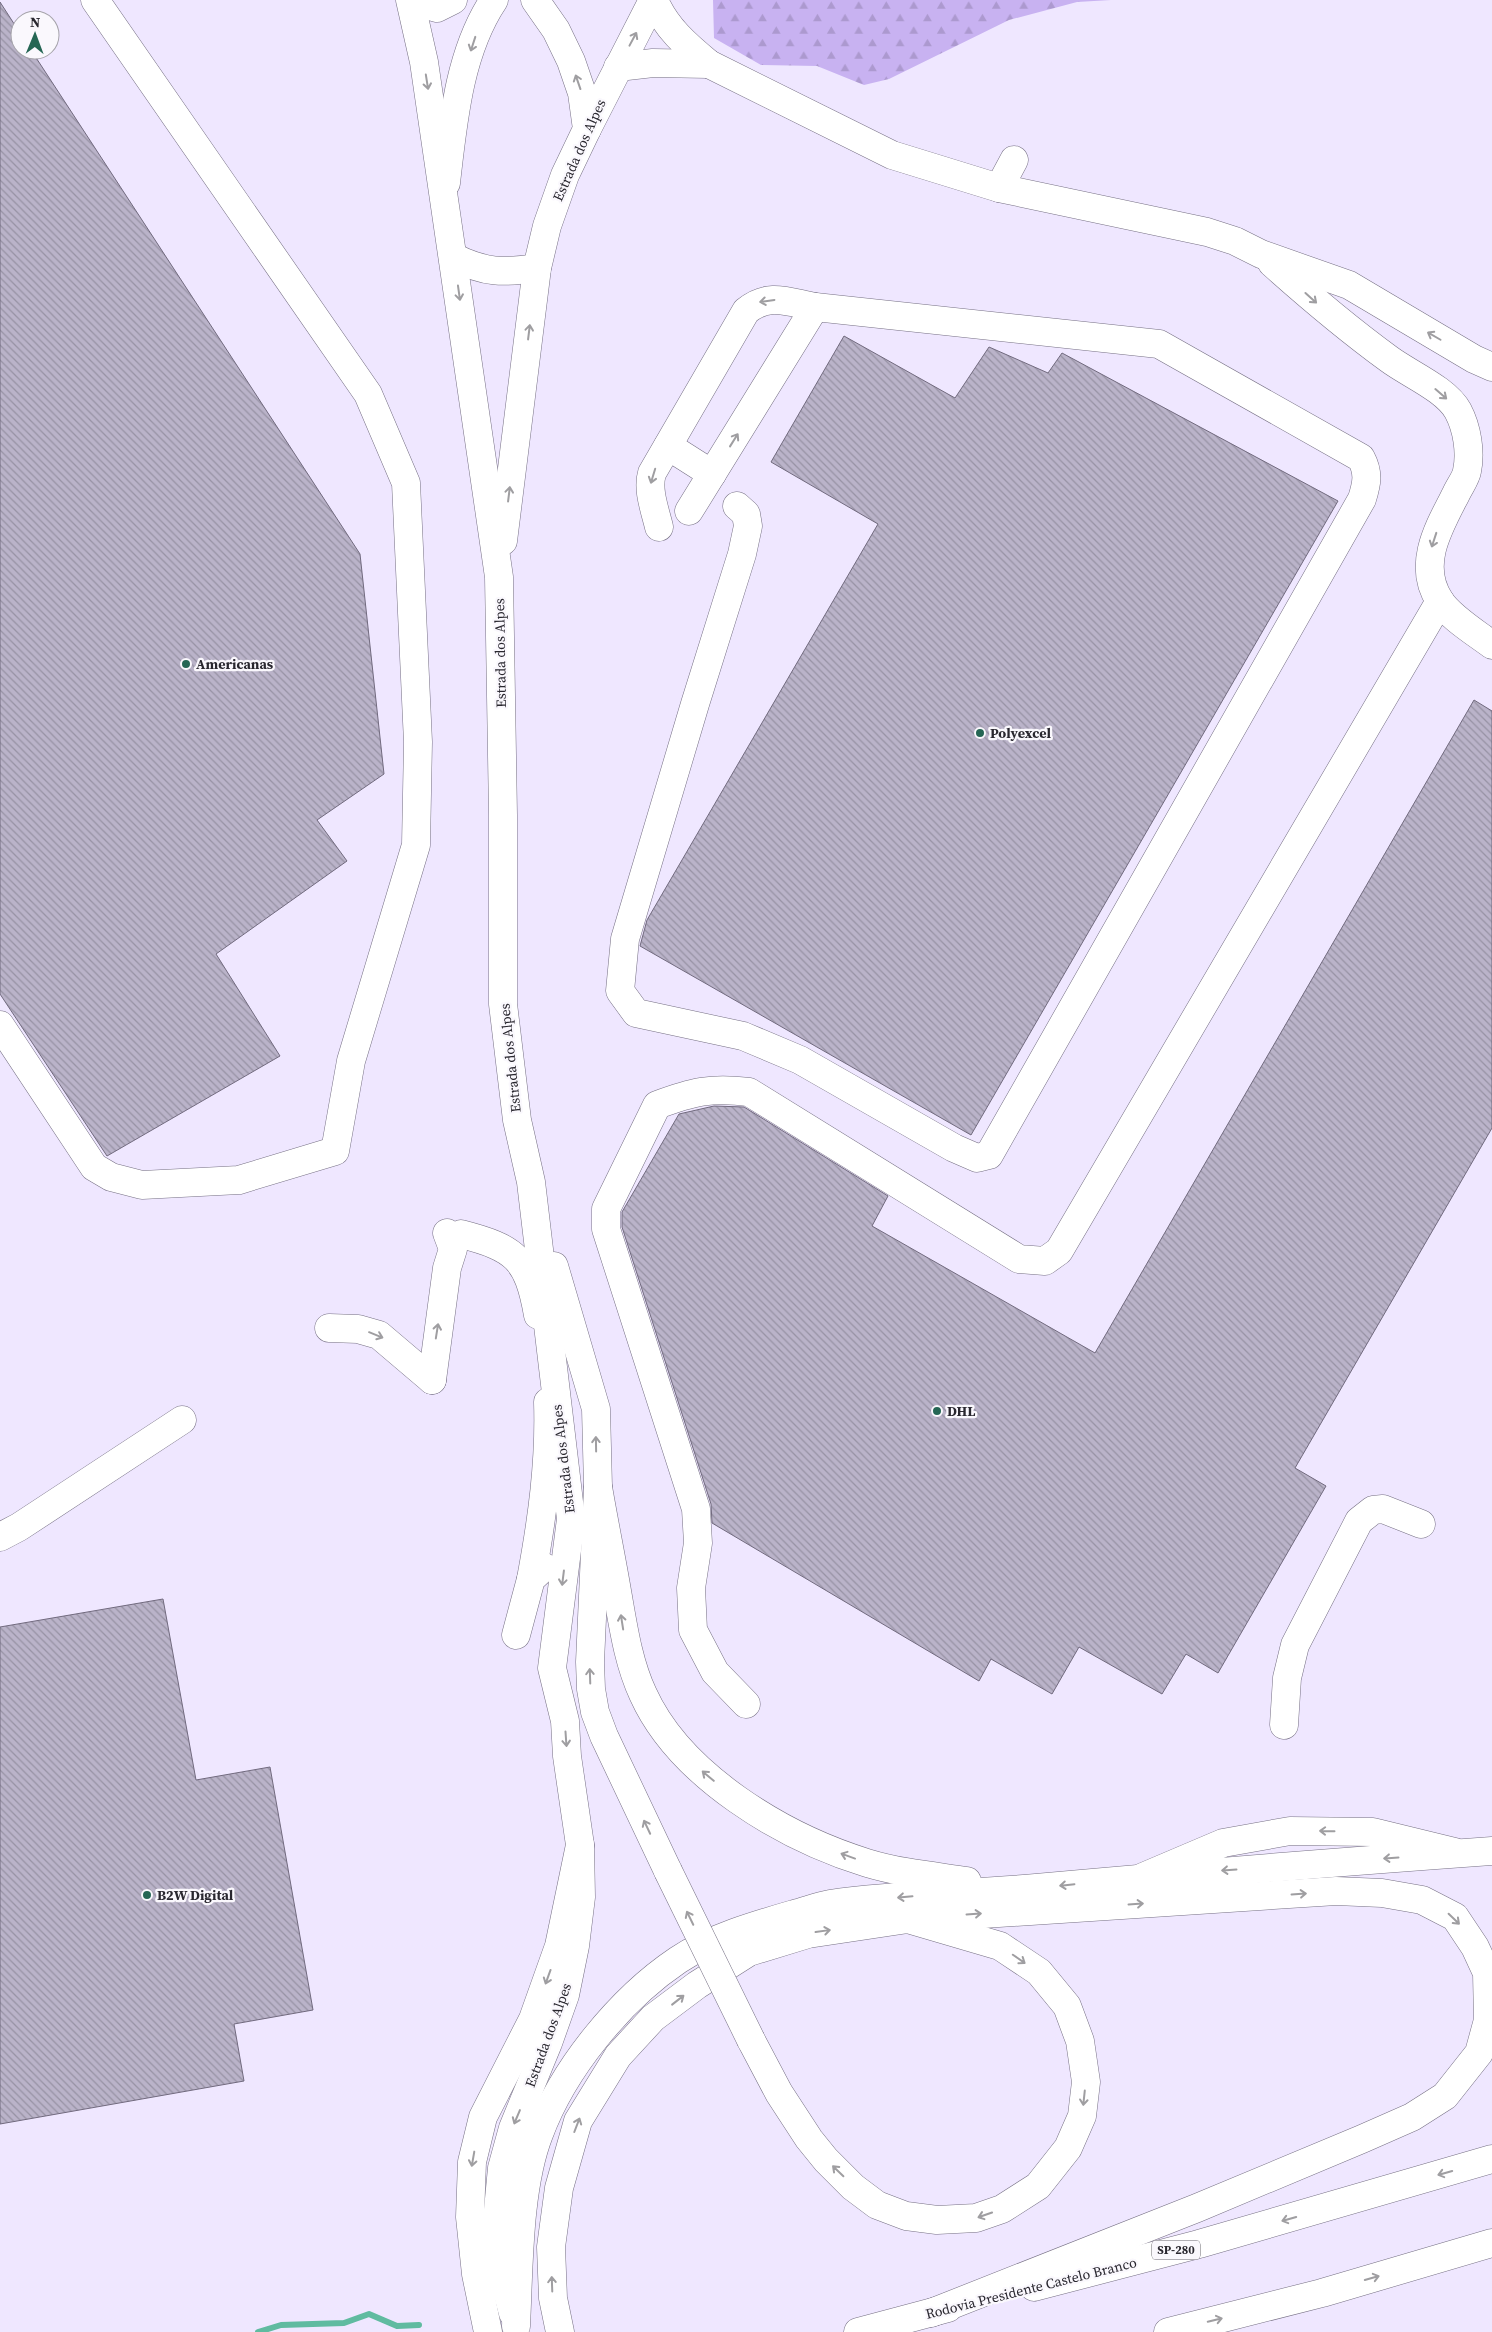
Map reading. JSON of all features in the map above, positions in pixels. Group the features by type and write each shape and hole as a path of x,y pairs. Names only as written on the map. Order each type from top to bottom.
{"main road":[{"path":"0,1025 94,1167 111,1177 142,1185 239,1180 335,1151 351,1061 416,846 418,742 406,483 368,394 95,0"},
{"name":"Estrada dos Alpes","path":"410,0 424,62 499,577 503,815 503,1004 517,1120 531,1182 571,1519 552,1668 565,1721 567,1756 580,1845 581,1897 575,1946 565,1995 513,2128 502,2168 497,2220 502,2272 517,2329"},
{"path":"417,0 437,8 453,0"},
{"path":"444,193 462,81 480,24 494,0"},
{"path":"535,0 556,30 571,61 582,93 587,130"},
{"path":"654,0 665,22 683,43 709,64 892,155 999,188 1207,232 1235,241 1261,254 1348,285 1492,368"},
{"name":"Estrada dos Alpes","path":"499,577 537,268 547,226 565,175 618,67 654,0"},
{"path":"618,67 653,63 709,64"},
{"path":"999,188 1014,160"},
{"path":"1261,254 1325,311 1391,360 1439,392 1458,411 1468,440 1467,471 1437,531 1431,551 1430,574 1440,601 1462,623 1492,645"},
{"path":"453,257 476,268 510,272 537,268"},
{"path":"659,528 650,482 652,473 746,311 757,302 772,299 815,307 1159,344 1361,458 1367,468 1368,482 1362,499 989,1154 977,1158 954,1148 800,1060 743,1036 636,1013 620,991 625,939 742,554 748,526 746,514 737,506"},
{"path":"689,511 815,307"},
{"path":"668,446 712,474"},
{"path":"746,1704 715,1672 693,1630 691,1588 698,1543 696,1508 606,1228 606,1209 657,1105 693,1092 726,1089 748,1092 1019,1259 1045,1262 1059,1251 1440,601"},
{"path":"531,1182 596,1409 598,1487 590,1662 591,1689 595,1712 604,1736 751,2040 779,2093 809,2139 854,2187 877,2205 906,2216 937,2220 976,2218 1002,2209 1038,2186 1068,2148 1082,2116 1086,2082 1080,2042 1067,2006 1039,1972 1000,1946 908,1919"},
{"path":"328,1328 358,1329 379,1335 432,1380 447,1268 453,1249 454,1233 489,1241 512,1253 525,1267 536,1301 546,1360 548,1416 543,1516 531,1579 516,1635"},
{"path":"0,1537 18,1528 182,1420"},
{"path":"598,1487 623,1631 642,1694 664,1729 692,1762 725,1790 779,1825 820,1846 909,1874 1033,1888"},
{"path":"1284,1725 1287,1678 1295,1645 1359,1521 1372,1510 1383,1509 1421,1524"},
{"path":"531,1579 546,1565 571,1519"},
{"path":"488,2332 476,2274 470,2217 472,2162 483,2117 533,2019 559,1946 580,1845"},
{"path":"517,2329 524,2202 529,2170 538,2134 559,2090 588,2047 625,2005 679,1960 744,1928 828,1904 1492,1851"},
{"path":"560,2332 553,2298 551,2247 559,2188 578,2121 618,2056 653,2018 697,1985 749,1952 808,1934 908,1919 1336,1891 1382,1893 1422,1900 1456,1917 1487,1973 1488,2020 1479,2053 1445,2096 1412,2117 1197,2208 931,2313"},
{"name":"Rodovia Presidente Castelo Branco","path":"858,2332 1108,2269 1492,2159"},
{"path":"1168,2332 1322,2293 1492,2243"}],"green space":[{"path":"713,0 1111,0 1077,2 1009,20 889,79 864,85 817,66 761,65 714,38"}],"building":[{"name":"Americanas","path":"0,2 10,18 10,60 38,60 360,554 384,774 317,820 347,861 216,954 280,1056 107,1156 0,994"},
{"name":"Polyexcel","path":"844,336 955,398 989,347 1048,373 1062,353 1338,501 971,1135 640,946 647,920 878,524 771,462"},
{"name":"DHL","path":"1474,700 1492,711 1492,1128 1295,1468 1326,1486 1218,1673 1186,1654 1162,1694 1079,1647 1052,1694 991,1659 979,1681 712,1523 711,1504 622,1227 622,1212 679,1114 714,1106 744,1107 888,1196 872,1226 1095,1353"},
{"name":"B2W Digital","path":"163,1599 196,1780 270,1767 313,2010 234,2024 244,2081 0,2124 0,1627"}],"waterway":[{"path":"258,2332 281,2325 344,2323 369,2314 397,2326 419,2325"}],"place":[{"name":"Americanas","path":"186,664"},
{"name":"Polyexcel","path":"980,733"},
{"name":"DHL","path":"937,1411"},
{"name":"B2W Digital","path":"147,1895"}]}
